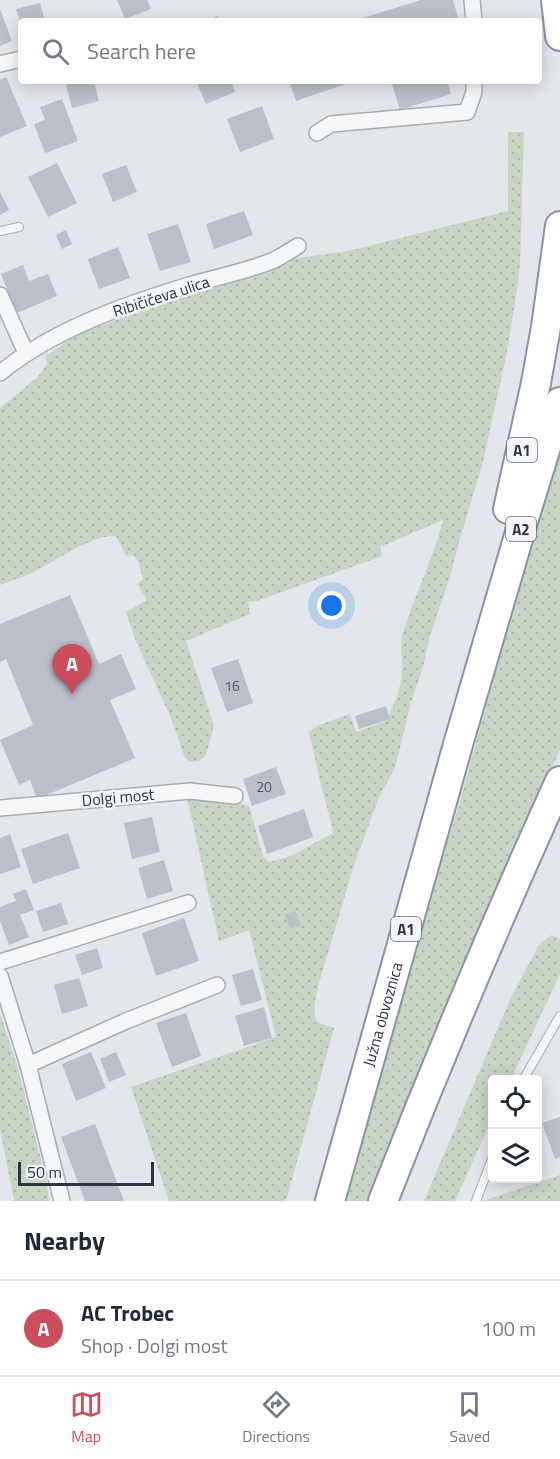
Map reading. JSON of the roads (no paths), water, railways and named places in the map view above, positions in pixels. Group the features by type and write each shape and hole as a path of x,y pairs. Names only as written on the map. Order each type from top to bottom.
{"highway":[{"path":"556,0 560,36"},
{"name":"A1","path":"484,657 479,634 480,611 514,486 530,414 546,327 560,226"},
{"name":"A2","path":"484,657 560,402"},
{"name":"Južna obvoznica","path":"330,1201 484,657"},
{"path":"383,1201 438,1061 511,889 560,782"},
{"path":"511,889 560,816"}],"street":[{"path":"472,0 474,18"},
{"path":"0,64 18,60"},
{"path":"317,133 331,124 467,112 474,92 474,84"},
{"name":"Ribičičeva ulica","path":"0,373 26,353 89,321 186,286 260,266 298,246"},
{"path":"0,295 26,353"},
{"name":"Dolgi most","path":"0,808 189,791 236,796"},
{"path":"0,962 188,903"},
{"path":"0,976 28,1065 63,1201"},
{"path":"28,1065 126,1021 217,985"}],"lane":[{"path":"0,231 19,227"},
{"path":"526,1075 560,1016"},
{"path":"477,1201 488,1170"}],"place":[{"name":"AC Trobec","path":"72,694"}]}
